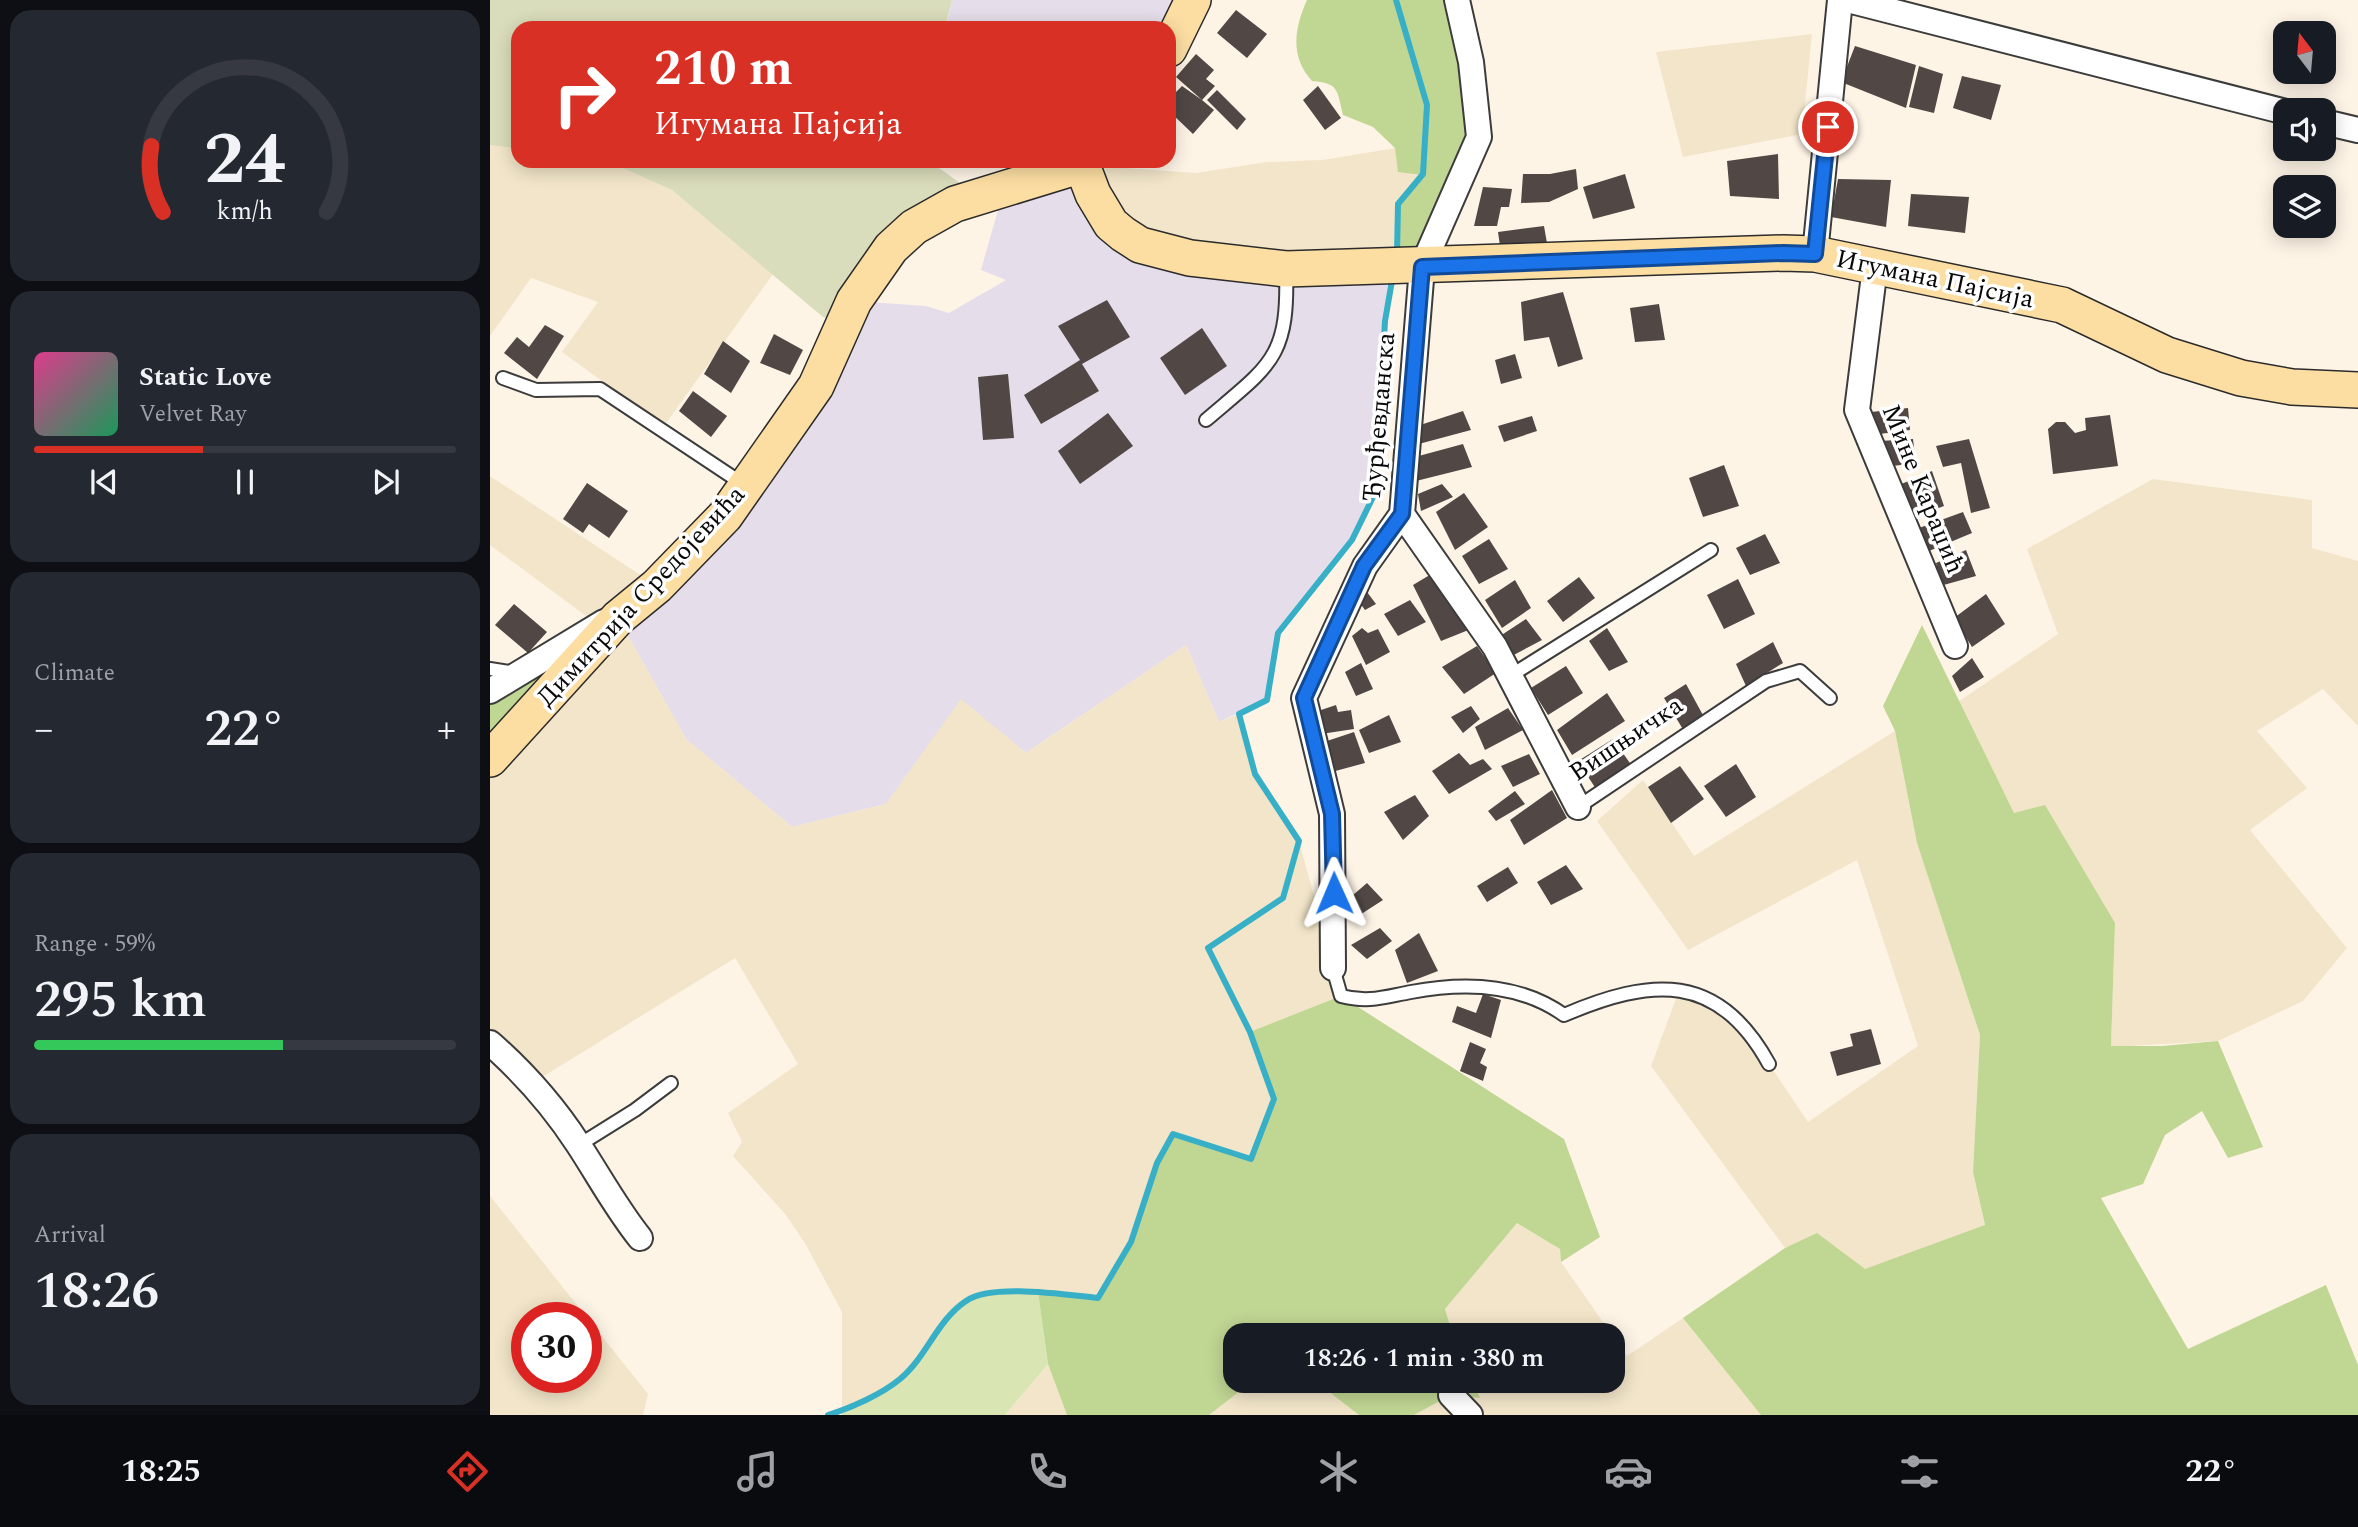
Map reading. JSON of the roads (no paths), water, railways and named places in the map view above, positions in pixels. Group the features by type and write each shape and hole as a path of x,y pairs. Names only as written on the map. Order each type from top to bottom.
{"street":[{"path":"1176,35 1193,0"},
{"name":"Ђурђевданска","path":"1333,968 1332,814 1304,698 1364,566 1402,514 1422,267 1479,137 1471,62 1457,0"},
{"path":"1815,254 1840,0"},
{"path":"1848,0 2273,109"},
{"path":"2336,125 2358,130"},
{"name":"Димитрија Средојевића","path":"490,760 618,618 657,586 725,516 816,386 854,301 891,247 914,227 955,204 1067,168"},
{"name":"Игумана Пајсија","path":"1085,168 1093,194 1111,224 1140,245 1190,258 1286,269 1815,254 2062,305 2167,355 2241,378 2292,387 2358,390"},
{"name":"Мине Караџић","path":"1875,267 1857,410 1955,646"},
{"name":"Вишњичка","path":"1402,514 1495,647 1578,807"},
{"path":"490,691 597,624 618,618"},
{"path":"490,1043 531,1083 579,1145 601,1186 640,1238"},
{"path":"1451,1395 1470,1415"}],"lane":[{"path":"1206,420 1261,373 1280,343 1288,313 1286,269"},
{"path":"503,378 536,390 600,389 746,486"},
{"path":"1510,676 1712,550"},
{"path":"490,669 521,674"},
{"name":"Вишњичка","path":"1578,807 1766,681 1800,671 1830,698"},
{"name":"Ђурђевданска","path":"1333,968 1341,996 1364,1002 1454,985 1505,989 1551,1006 1564,1015 1597,1001 1633,993 1681,988 1718,1002 1741,1024 1769,1065"},
{"path":"579,1145 635,1110 671,1083"}],"waterway":[{"path":"1396,0 1427,105 1423,174 1398,204 1397,254"},
{"path":"828,1415 866,1400 900,1379 917,1361 947,1318 966,1301 978,1296 1011,1291 1098,1298 1131,1242 1157,1163 1173,1134 1251,1159 1274,1099 1250,1032 1208,948 1283,898 1299,841 1255,774 1239,714 1267,700 1278,633 1352,540 1376,491 1385,321 1393,275"}]}
